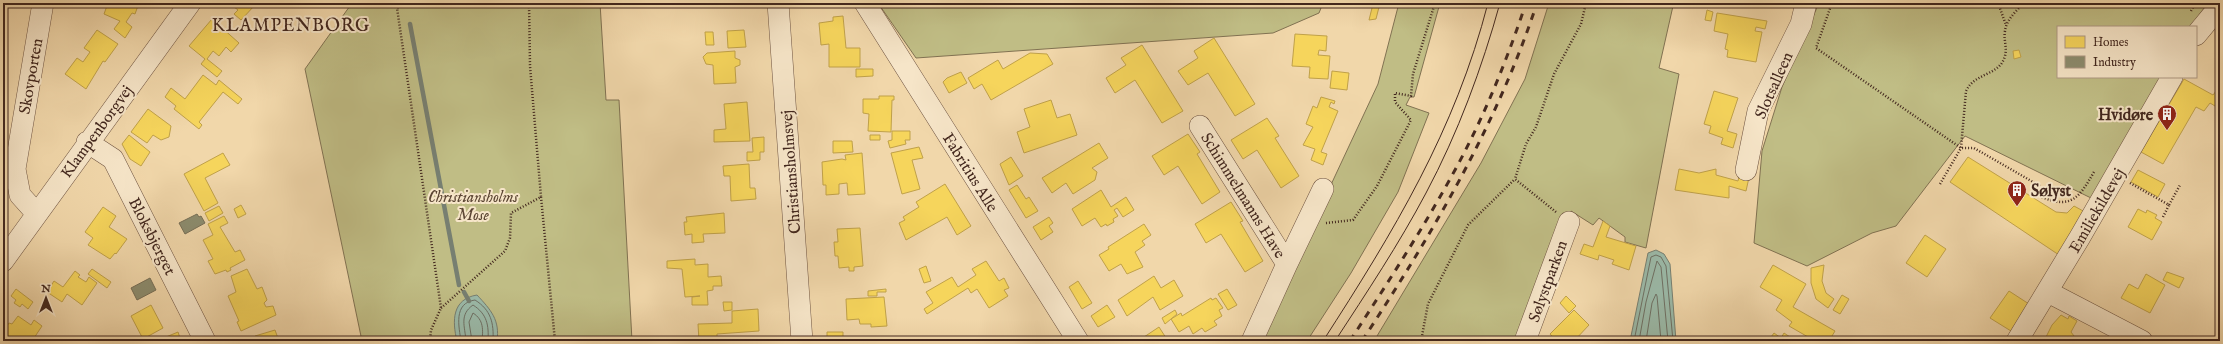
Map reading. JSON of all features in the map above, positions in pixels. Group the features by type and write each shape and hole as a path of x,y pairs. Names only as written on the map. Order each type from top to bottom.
{"street":[{"name":"Skovporten","path":"37,214 20,195 15,169 43,3"},
{"name":"Klampenborgvej","path":"3,261 87,142 190,3"},
{"name":"Christiansholmsvej","path":"778,3 802,341"},
{"name":"Fabritius Alle","path":"865,3 1078,341"},
{"name":"Slotsalleen","path":"1746,170 1758,111 1801,24 1806,3"},
{"path":"2197,34 2220,6"},
{"name":"Emiliekildevej","path":"2017,341 2048,292 2171,78"},
{"name":"Schimmelmanns Have","path":"1200,126 1287,264"},
{"name":"Bloksbjerget","path":"87,142 113,159 205,341"},
{"name":"Schimmelmanns Have","path":"1252,341 1305,224 1323,189"},
{"name":"Sølystparken","path":"1525,341 1569,222"},
{"path":"2048,292 2142,341"}],"path":[{"path":"394,3 397,8 441,308"},
{"path":"397,8 406,3"},
{"path":"529,3 530,66 555,341"},
{"path":"953,3 966,6 978,3"},
{"path":"1305,224 1353,220 1377,186 1410,120 1395,102 1395,93 1410,96 1413,74 1435,3"},
{"path":"1421,341 1428,304 1468,225 1515,179 1526,144 1536,127 1554,74 1581,24 1586,3"},
{"path":"1832,3 1816,48 1962,148 1974,148 2040,186 2042,197 2054,202 2066,201 2080,196 2096,170"},
{"path":"1998,3 2006,25"},
{"path":"1940,184 1962,148 1966,91 1970,83 2003,62 2007,50 2004,32 2006,25 2024,3"},
{"path":"2116,175 2169,204"},
{"path":"1515,179 1569,222"},
{"path":"2163,217 2180,185"},
{"path":"430,341 431,330 441,308 505,251 510,238 512,213 542,197"}],"green space":[{"name":"Christiansholms Mose","path":"352,3 600,3 606,100 619,100 632,341 362,341 305,69"},
{"path":"878,3 1323,3 1319,13 1273,33 916,58"},
{"path":"1399,3 1440,3 1414,97 1410,97 1406,105 1429,113 1398,192 1351,273 1307,341 1260,341 1293,266 1378,84"},
{"path":"1549,3 1658,3 1673,6 1659,68 1679,74 1646,248 1625,242 1625,237 1599,218 1593,225 1571,211 1519,341 1374,341 1481,163 1525,79"},
{"path":"1819,3 2208,3 2191,26 2057,26 2057,78 2160,78 2091,198 1965,136 1896,226 1872,233 1807,266 1754,243 1762,151 1782,87"}],"water":[{"path":"1656,250 1664,254 1670,264 1676,341 1630,341 1648,253"},
{"path":"477,295 496,321 498,334 497,341 457,341 454,326 458,306 469,297"}],"building: Homes":[{"path":"108,3 139,3 135,14 132,13 126,22 132,27 125,38 114,29 120,21 104,14"},
{"path":"229,3 253,3 255,5 241,20 234,14 238,10"},
{"path":"1367,3 1380,3 1376,19 1369,20 1373,4"},
{"path":"1707,10 1713,12 1711,21 1705,20"},
{"path":"1717,13 1767,21 1765,29 1756,27 1755,31 1762,32 1756,62 1727,57 1728,50 1725,49 1728,34 1714,31"},
{"path":"843,16 846,48 860,48 860,67 829,67 829,44 821,45 819,23 833,21 833,17"},
{"path":"212,19 239,43 231,52 226,47 219,56 213,51 207,59 222,71 217,77 201,64 205,59 189,46"},
{"path":"97,30 118,44 105,62 103,61 86,89 65,74 77,58 83,62 90,52 84,48"},
{"path":"744,30 746,47 728,48 727,31"},
{"path":"705,32 713,32 714,45 706,45"},
{"path":"1295,34 1327,36 1326,51 1319,50 1318,55 1330,56 1328,79 1309,78 1310,67 1292,66"},
{"path":"1214,38 1255,104 1235,116 1208,73 1188,85 1178,71 1198,58 1194,51"},
{"path":"1142,45 1183,111 1162,123 1135,80 1115,93 1106,78 1126,65 1121,58"},
{"path":"2019,50 2021,57 2014,59 2013,51"},
{"path":"735,51 735,58 740,60 740,65 735,67 736,83 714,84 713,65 706,64 703,57 707,53"},
{"path":"1030,53 1047,54 1053,64 991,100 982,84 974,89 968,78 998,60 1003,69"},
{"path":"856,69 873,69 873,76 856,77"},
{"path":"1332,71 1349,73 1347,90 1330,88"},
{"path":"961,72 967,83 949,93 943,82 947,78"},
{"path":"203,75 216,85 219,80 242,99 238,104 223,92 199,122 202,125 199,129 174,109 176,106 165,97 171,88 185,99"},
{"name":"Hvidøre","path":"2184,79 2213,95 2220,86 2220,109 2210,103 2204,111 2196,107 2163,164 2141,152"},
{"path":"1714,91 1738,98 1727,131 1737,134 1733,148 1721,144 1723,138 1709,133 1711,126 1704,124"},
{"path":"879,96 894,96 894,100 892,100 891,132 868,131 869,114 863,113 863,99 879,99"},
{"path":"1321,97 1335,101 1334,104 1331,102 1329,107 1338,111 1321,152 1327,154 1323,165 1311,160 1315,149 1303,145 1313,127 1306,124 1313,106 1317,108"},
{"path":"1051,100 1057,118 1070,114 1077,135 1024,153 1017,132 1030,127 1024,109"},
{"path":"747,102 750,141 714,142 714,130 726,129 724,104"},
{"path":"148,109 171,126 169,137 161,140 153,135 147,143 131,132"},
{"path":"1267,118 1279,136 1275,138 1299,176 1281,188 1257,150 1243,159 1231,140"},
{"path":"892,131 910,131 910,140 905,140 906,144 890,148 888,141 892,140"},
{"path":"1188,134 1200,152 1197,154 1220,192 1202,204 1178,166 1164,175 1152,156"},
{"path":"129,135 150,152 141,166 130,159 122,144"},
{"path":"870,135 880,135 880,140 870,140"},
{"path":"764,137 764,152 760,152 760,160 747,161 747,152 753,152 752,138"},
{"path":"833,141 852,141 853,152 833,153"},
{"path":"1099,143 1108,158 1092,168 1097,172 1095,180 1073,194 1066,183 1052,193 1042,178"},
{"path":"919,147 923,158 912,160 920,189 902,194 891,153"},
{"path":"223,153 230,165 205,178 218,203 204,211 184,174"},
{"path":"862,153 865,194 848,195 847,183 839,184 839,194 826,195 826,185 823,185 822,162 842,159 846,160 845,155"},
{"path":"1011,157 1023,176 1009,185 1000,164"},
{"name":"Sølyst","path":"1968,157 2056,212 2067,213 2074,206 2085,212 2059,255 1950,182"},
{"path":"749,164 750,188 755,188 756,199 731,201 730,176 724,176 723,166"},
{"path":"1679,169 1699,173 1716,169 1716,175 1738,181 1740,172 1750,173 1746,191 1729,186 1729,198 1675,190"},
{"path":"2138,170 2165,184 2158,197 2131,182"},
{"path":"945,184 971,226 957,235 947,217 906,240 899,223 905,220 903,217 919,207 916,202"},
{"path":"1017,185 1026,199 1029,197 1038,211 1026,218 1009,190"},
{"path":"1101,190 1111,207 1126,197 1134,210 1123,217 1117,208 1114,210 1118,216 1113,219 1114,222 1107,226 1106,224 1101,227 1095,218 1082,226 1072,209"},
{"path":"1231,202 1243,221 1240,222 1263,261 1245,272 1221,234 1206,243 1195,224"},
{"path":"241,205 246,214 238,218 234,209"},
{"path":"219,206 223,213 209,221 205,213"},
{"path":"103,207 116,216 109,227 127,239 116,254 115,253 110,259 88,245 93,238 85,232"},
{"path":"2138,209 2146,213 2147,210 2157,215 2155,218 2162,222 2152,240 2128,227"},
{"path":"724,213 725,233 703,234 704,242 692,243 692,234 685,235 684,222 687,222 686,217"},
{"path":"224,216 228,223 220,227 235,252 240,250 245,260 230,268 231,270 227,272 226,270 215,274 208,261 213,259 203,240 213,235 208,224"},
{"path":"1049,217 1053,223 1049,226 1053,232 1041,240 1033,227"},
{"path":"1603,221 1610,226 1606,237 1636,246 1629,270 1612,264 1614,260 1599,255 1598,260 1580,254 1584,244 1593,247"},
{"path":"1144,224 1151,235 1142,241 1145,245 1135,252 1143,267 1127,274 1121,264 1109,271 1099,255 1109,249 1108,247"},
{"path":"860,228 863,266 854,267 854,271 849,271 849,267 839,268 838,256 835,256 834,242 838,242 837,229"},
{"path":"1925,235 1946,249 1927,277 1906,263"},
{"path":"695,259 695,265 708,264 708,277 721,276 722,286 713,286 713,290 707,291 708,305 692,305 692,297 700,296 685,297 682,269 667,268 667,261"},
{"path":"986,261 999,281 1004,278 1009,288 1004,290 1008,296 989,308 977,289 971,293 968,288 927,314 924,309 933,303 926,292 952,277 958,287 976,275 972,269"},
{"path":"1773,265 1806,284 1793,307 1835,331 1829,341 1822,339 1821,341 1815,341 1789,326 1792,322 1776,310 1782,300 1760,287"},
{"path":"1824,265 1822,281 1826,293 1834,299 1828,308 1816,299 1811,283 1811,268"},
{"path":"926,266 931,281 924,283 919,269"},
{"path":"92,269 111,282 107,288 88,274"},
{"path":"247,269 257,289 262,287 267,300 264,303 266,307 273,306 276,315 241,331 237,322 239,321 228,296 236,292 231,276"},
{"path":"75,271 80,275 78,277 86,282 89,277 97,283 82,305 67,294 62,302 47,292 54,281 63,287"},
{"path":"2167,272 2184,278 2179,288 2163,280"},
{"path":"2146,274 2165,285 2150,313 2121,298 2129,284 2138,289"},
{"path":"1154,276 1161,288 1174,280 1183,296 1160,310 1153,297 1127,316 1118,300"},
{"path":"1078,281 1092,303 1082,309 1069,287"},
{"path":"16,289 33,302 28,309 22,304 20,307 14,303 16,300 11,296"},
{"path":"886,289 886,292 877,292 877,296 868,296 868,291"},
{"path":"1227,289 1237,305 1228,310 1218,294"},
{"path":"2009,291 2029,304 2011,331 1990,318"},
{"path":"1842,295 1849,299 1840,314 1833,310"},
{"path":"1566,296 1576,306 1569,313 1560,303"},
{"path":"884,297 887,326 871,327 871,324 860,324 859,319 847,320 846,299"},
{"path":"1211,298 1212,300 1216,298 1223,308 1219,310 1222,316 1214,321 1217,325 1205,332 1202,328 1193,334 1189,326 1179,332 1171,319 1181,313 1182,316"},
{"path":"723,302 732,302 732,310 724,311"},
{"path":"151,305 163,328 143,339 131,316"},
{"path":"1107,305 1115,317 1098,327 1091,316"},
{"path":"758,309 759,331 717,334 717,341 699,341 698,324 732,323 732,311"},
{"path":"1175,310 1177,314 1165,324 1162,318"},
{"path":"1574,310 1589,325 1574,341 1556,341 1550,334"},
{"path":"2061,315 2068,319 2069,316 2077,321 2071,332 2074,336 2071,341 2044,341 2052,325"},
{"path":"18,316 31,325 34,320 42,326 32,341 26,339 24,341 7,341 3,338 3,332 9,323 12,324"},
{"path":"1159,327 1168,341 1143,341 1141,339"},
{"path":"275,330 279,341 256,341 255,336"},
{"path":"178,332 181,341 167,341 166,337"},
{"path":"827,332 843,332 843,341 827,341"},
{"path":"1774,333 1781,338 1784,333 1796,341 1768,341"},
{"path":"1132,336 1135,341 1124,341"}],"building: Industry":[{"path":"197,214 199,217 201,216 205,223 185,234 179,223"},
{"path":"150,278 156,290 137,300 131,288"}],"waterway":[{"path":"410,24 459,285"},
{"path":"464,292 469,301"}],"tram line":[{"path":"1323,341 1374,260 1420,179 1458,94 1474,50 1488,3"},
{"path":"1335,341 1394,249 1416,212 1438,170 1459,124 1477,76 1500,3"}],"railway":[{"path":"1350,341 1391,278 1443,192 1466,150 1494,88 1526,3"},
{"path":"1362,341 1438,219 1461,178 1503,92 1537,3"}],"place":[{"name":"Hvidøre","path":"2167,131"},
{"name":"Sølyst","path":"2017,207"}],"district":[{"name":"KLAMPENBORG","path":"291,25"}]}
